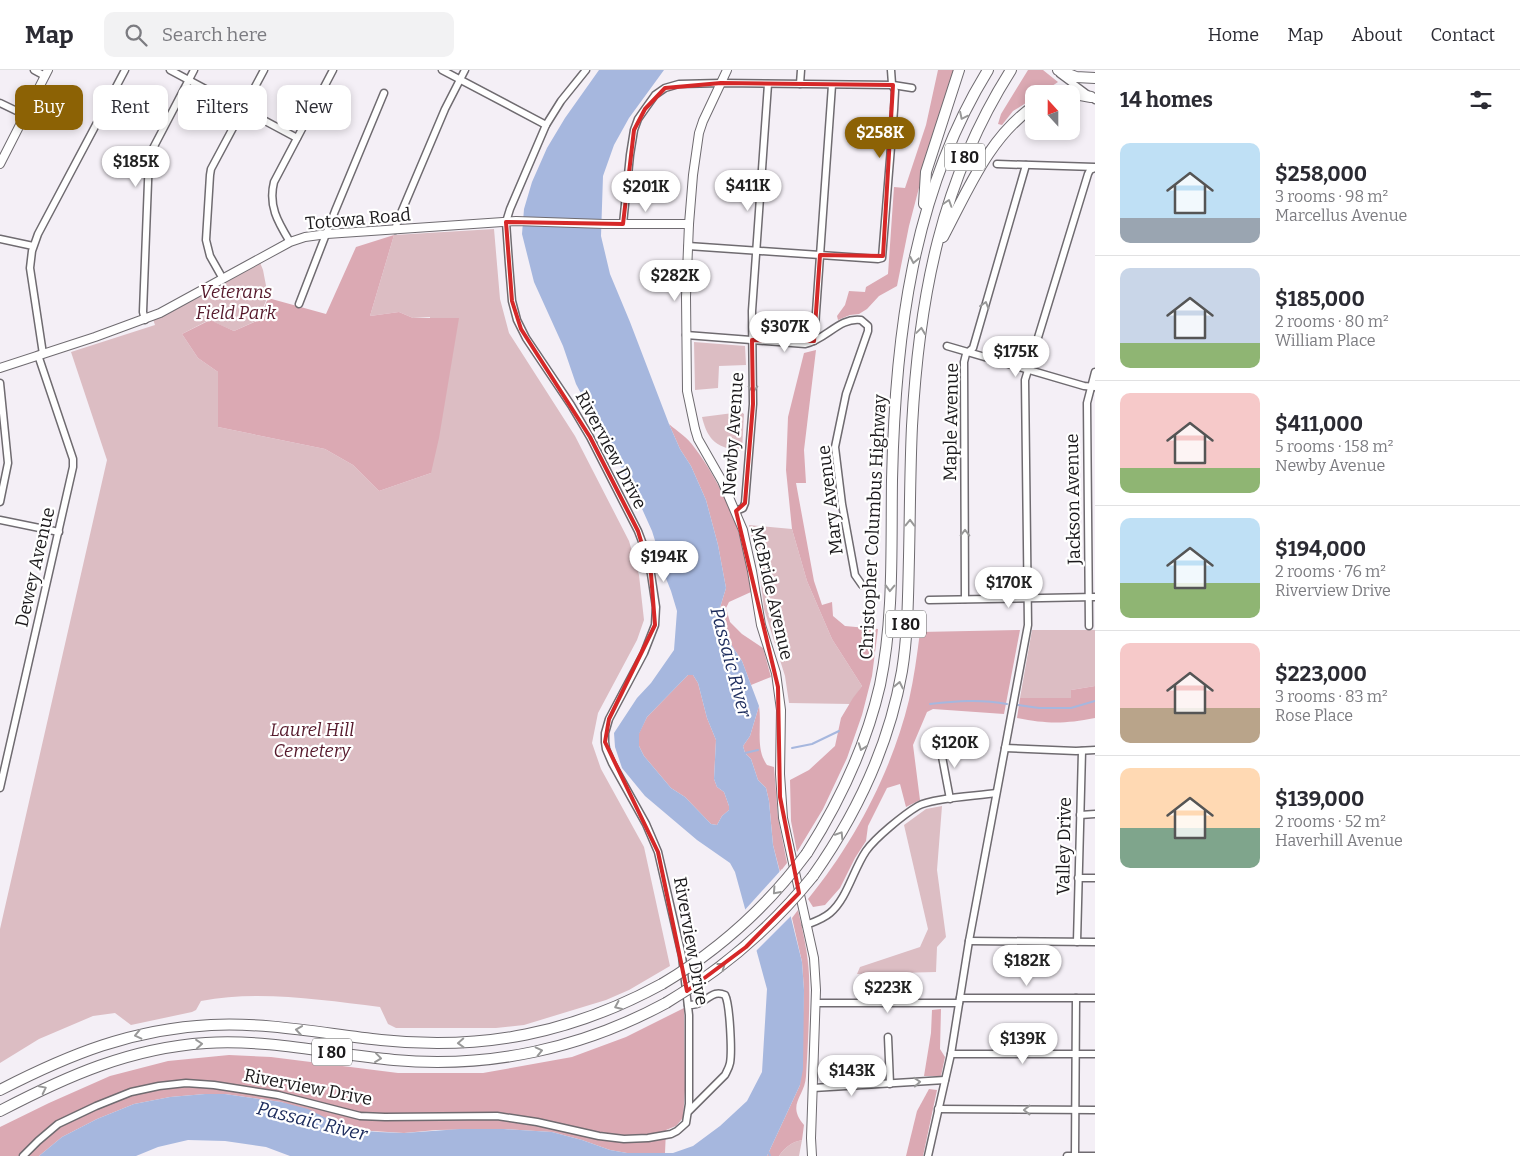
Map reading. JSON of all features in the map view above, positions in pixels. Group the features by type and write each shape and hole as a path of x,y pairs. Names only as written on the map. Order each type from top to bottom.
{"highway":[{"path":"922,224 926,172 959,70"},
{"name":"Christopher Columbus Highway","path":"0,1090 55,1063 93,1048 133,1036 173,1028 214,1025 256,1025 396,1042 437,1044 477,1042 538,1033 577,1022 614,1008 662,984 694,964 740,928 782,885 807,853 834,810 854,766 871,720 882,673 889,605 893,432 896,385 905,308 922,224 934,186 951,141 988,70"},
{"name":"Christopher Columbus Highway","path":"0,1111 88,1069 164,1048 205,1043 244,1042 394,1060 435,1062 477,1060 517,1055 577,1041 622,1025 666,1003 700,982 746,947 781,913 812,876 844,828 866,785 886,733 898,690 908,610 911,452 915,390 923,318 935,250 952,191 967,153 989,107 1011,70"},
{"path":"1056,70 1076,77 1095,78"},
{"path":"1080,95 1093,99"},
{"path":"935,250 995,143 1014,122 1025,113"}],"main road":[{"name":"McBride Avenue","path":"727,70 699,133 693,175 688,246 687,391 698,439 722,481 743,530 761,625 776,673 781,710 780,797 814,958 816,1003 812,1156"},
{"path":"41,85 47,73"},
{"path":"0,164 17,130"},
{"name":"Totowa Road","path":"0,368 145,320 177,305 290,242 305,237 518,221 689,224"},
{"name":"McBride Avenue","path":"806,1156 811,1138"}],"street":[{"path":"34,70 47,73"},
{"name":"Dewey Avenue","path":"0,788 74,463 41,354 30,268 33,246 125,70"},
{"path":"170,70 198,85"},
{"path":"145,320 143,312 149,156 194,70"},
{"path":"256,85 264,70"},
{"path":"290,242 273,211 272,195 274,182 333,70"},
{"path":"442,70 546,125"},
{"path":"395,230 445,109 465,70"},
{"path":"800,84 801,70"},
{"path":"688,246 880,259 883,256 894,110 895,90 891,79 891,70"},
{"path":"1056,70 1093,99"},
{"path":"506,222 546,125 560,101 582,71"},
{"path":"622,224 634,130 638,119 659,91 679,84 721,83 893,86 912,88"},
{"name":"Newby Avenue","path":"736,511 743,508 745,503 753,404 752,311 768,84"},
{"path":"686,335 802,344 814,341 832,85"},
{"path":"300,304 384,93"},
{"path":"0,103 15,110"},
{"path":"267,122 297,138"},
{"path":"223,279 210,256 206,240 209,183 211,169 232,130"},
{"path":"997,164 1095,167"},
{"name":"Maple Avenue","path":"965,599 965,356 973,348 1026,165"},
{"path":"928,1156 951,1054 969,941 1027,630 1024,388 1088,174 1095,167"},
{"name":"Riverview Drive","path":"23,1156 58,1124 96,1106 119,1096 144,1089 186,1083 214,1084 278,1095 360,1116 497,1116 537,1122 599,1136 624,1139 654,1137 677,1131 686,1123 689,1111 688,1005 682,956 658,852 643,819 612,763 605,742 605,733 609,719 644,653 655,625 656,607 652,574 638,531 590,437 572,405 519,325 514,311 511,289 506,222"},
{"path":"0,239 33,246"},
{"name":"Mary Avenue","path":"814,341 851,320 861,320 868,326 868,331 846,394 835,447 842,504 855,575 862,585"},
{"path":"947,346 1093,387"},
{"name":"Jackson Avenue","path":"1089,626 1092,597 1087,403 1093,387 1095,372"},
{"path":"0,383 8,463 0,502"},
{"path":"0,520 59,532"},
{"path":"929,600 1092,597"},
{"path":"944,737 940,746 950,799"},
{"path":"1005,748 1095,750"},
{"name":"Valley Drive","path":"1077,942 1082,751"},
{"path":"806,925 825,917 835,908 872,843 918,806 930,802 996,793"},
{"path":"1080,815 1095,814"},
{"path":"1078,878 1095,878"},
{"path":"969,941 1095,942"},
{"path":"688,1005 698,1004 717,993 725,996 728,1004 730,1057 725,1075 689,1111"},
{"path":"1075,1156 1076,998"},
{"path":"816,1003 1095,998"},
{"path":"888,1037 890,1084"},
{"path":"951,1054 1095,1054"},
{"path":"814,1088 945,1080"},
{"path":"938,1109 1095,1110"},
{"path":"1067,1156 1095,1156"}],"highlighted area":[{"path":"721,83 893,85 883,256 820,255 814,341 752,340 753,404 745,503 736,511 778,687 780,797 799,893 746,947 687,991 658,852 605,742 609,719 655,625 651,574 638,531 590,437 521,329 512,301 506,222 623,224 634,130 645,109 665,88"}],"green space":[{"name":"Laurel Hill Cemetery","path":"494,229 500,299 509,333 575,436 629,541 639,575 644,620 637,640 598,713 592,743 601,769 644,847 670,966 629,990 606,1000 524,1025 496,1028 396,1028 388,1024 380,1007 290,997 245,996 201,1001 196,1010 192,1012 131,1025 115,1013 93,1016 39,1039 0,1063 0,929 107,460 71,352 155,325 153,319 259,260 268,296 258,320 234,331 209,320 182,334 198,358 218,372 218,427 325,449 353,465 379,491 431,473 430,317 413,318 399,312 370,316 394,235"},
{"path":"694,342 745,346 746,365 719,366 718,388 695,390"},
{"path":"741,412 744,414 742,451 720,446 707,432 702,417"},
{"path":"749,525 792,529 807,581 832,639 862,686 850,704 789,703 785,676 764,609 760,576"},
{"path":"1032,630 1095,630 1095,686 1071,690 1072,698 1020,698"},
{"path":"942,806 937,870 946,937 937,947 936,972 857,974 860,967 920,947 928,929 904,825 926,809"},
{"path":"802,1140 799,1156 779,1156 789,1145"}],"shaded area":[{"path":"938,70 955,70 926,161 909,226 897,286 879,296 867,309 859,314 850,315 838,320 837,316 845,305 849,291 865,292 866,287 888,274 894,187 905,188 926,125"},
{"path":"1028,70 1043,70 1058,82 1054,85 1025,85 1025,104 1013,111 1002,125 998,124 1001,114"},
{"path":"394,235 370,316 399,312 413,318 459,318 439,438 431,473 379,491 353,465 325,449 218,427 218,372 198,358 182,334 210,320 234,331 259,320 268,298 326,314 356,247"},
{"path":"816,350 804,450 806,483 796,483 814,581 822,605 832,602 833,616 845,626 878,629 872,676 862,715 847,758 823,809 797,852 791,821 790,780 809,770 835,746 841,718 862,686 832,639 807,581 792,529 786,470 788,417 804,353"},
{"path":"669,424 692,444 709,469 729,508 739,534 746,558 751,592 729,602 726,608 730,622 742,634 763,648 771,677 751,685 742,661 725,635 718,614 726,588 718,545 706,500"},
{"path":"1020,630 1004,714 933,709 927,712 913,745 920,800 906,807 900,784 887,788 868,826 866,841 840,888 825,905 813,907 808,899 856,830 893,753 909,700 920,632"},
{"path":"688,675 693,675 698,683 707,718 716,740 714,779 717,787 724,792 729,806 729,810 722,816 717,825 711,824 685,797 671,788 644,756 639,746 639,733 647,717"},
{"path":"1095,686 1095,718 1056,722 1017,718 1020,698 1071,698 1071,690"},
{"path":"759,706 761,752 767,765 774,767 778,818 787,863 780,872 773,845 766,788 758,780 751,759 745,753 743,746 750,736"},
{"path":"798,910 809,975 806,1076 803,1090 796,1106 799,1118 804,1125 802,1140 789,1145 779,1156 767,1156 800,1085 804,990 802,962 792,918"},
{"path":"684,1008 685,1090 683,1118 676,1126 666,1130 665,1153 627,1153 610,1150 552,1132 504,1129 436,1130 404,1133 356,1130 281,1102 225,1094 205,1094 170,1097 134,1104 97,1119 62,1137 39,1156 0,1156 0,1127 110,1076 168,1061 229,1055 271,1057 398,1073 483,1073 572,1057 626,1037"},
{"path":"941,1009 940,1049 945,1057 941,1076 924,1076 931,1033 932,1010"},
{"path":"929,1089 937,1090 923,1156 906,1156 917,1111"}],"water":[{"name":"Passaic River","path":"599,70 664,70 629,118 614,145 603,176 601,236 610,274 669,424 706,500 718,545 726,588 718,614 725,635 742,661 759,706 750,736 743,746 745,753 751,759 758,780 766,788 773,845 802,962 804,990 803,1069 800,1085 767,1156 290,1156 266,1147 225,1141 188,1140 158,1147 136,1156 39,1156 62,1137 97,1119 134,1104 170,1097 205,1094 225,1094 281,1102 308,1109 356,1130 404,1133 460,1129 504,1129 552,1132 610,1150 627,1153 673,1153 693,1146 720,1126 747,1101 762,1072 767,989 735,872 730,863 697,840 645,796 622,768 615,747 614,733 637,698 651,683 674,650 677,611 652,531 630,482 576,384 563,346 534,282 522,234 524,209 532,182 547,148 565,118","holes":["688,675 693,675 698,683 707,718 716,740 714,779 717,787 724,792 729,806 729,810 722,816 717,825 711,824 685,797 671,788 644,756 639,746 639,734 647,717"]}],"pier":[{"path":"782,869 793,914 754,953 743,912"}],"waterway":[{"path":"930,704 968,701 988,701 1007,704"},
{"path":"1018,705 1039,708 1071,708 1095,701"},
{"path":"792,748 812,744 839,731"},
{"path":"745,753 758,750"}],"park label":[{"name":"Veterans Field Park","path":"236,302"}]}
